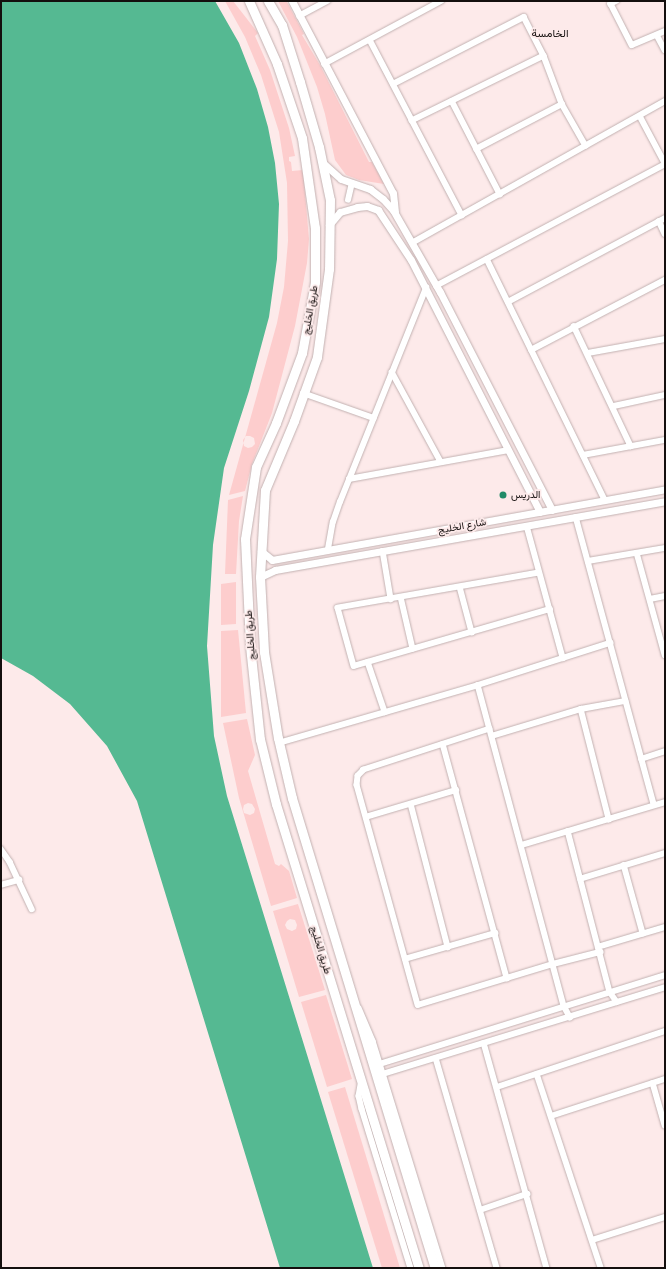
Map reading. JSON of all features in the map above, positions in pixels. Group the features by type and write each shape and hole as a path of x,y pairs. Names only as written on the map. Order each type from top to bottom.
{"main road":[{"name":"طريق الخليج","path":"249,1 277,64 302,138 315,228 315,282 302,353 276,423 256,467 249,504 245,539 250,646 260,739 276,804 419,1268"},
{"name":"طريق الخليج","path":"268,1 282,25 322,162 330,200 329,269 317,357 265,490 260,577 264,652 279,743 292,798 435,1268"}],"street":[{"path":"292,1 392,193 395,214"},
{"path":"299,16 327,1"},
{"path":"324,64 441,1"},
{"path":"617,1 611,4 632,45 665,31"},
{"path":"393,84 524,17 544,56 562,104 586,146"},
{"path":"657,35 665,50"},
{"path":"370,40 462,215"},
{"path":"412,121 544,56"},
{"path":"452,101 500,194"},
{"path":"412,243 665,101"},
{"path":"476,149 562,104"},
{"path":"436,286 665,164 640,116"},
{"path":"322,162 341,179 370,189 383,199 395,214 436,286 552,510"},
{"path":"348,200 352,184"},
{"path":"329,225 340,212 367,206 378,210 411,260 540,512"},
{"path":"508,302 665,218"},
{"path":"659,221 665,234"},
{"path":"487,259 606,500"},
{"path":"531,350 574,326 665,280"},
{"path":"328,549 333,522 349,479 426,288"},
{"path":"574,326 614,406 632,446"},
{"path":"588,353 665,339"},
{"path":"392,372 441,462"},
{"path":"304,393 374,418"},
{"path":"614,406 665,395"},
{"path":"583,455 665,440"},
{"path":"349,479 508,450"},
{"name":"شارع الخليج","path":"261,551 272,560 665,489"},
{"path":"260,577 275,570 665,501"},
{"path":"576,517 654,805"},
{"path":"527,526 563,658"},
{"path":"588,561 665,548"},
{"path":"383,551 391,599"},
{"path":"637,553 665,655"},
{"path":"540,573 338,608 354,666 550,609"},
{"path":"460,587 472,632"},
{"path":"650,599 665,596"},
{"path":"401,597 413,649"},
{"path":"279,743 478,685 610,643"},
{"path":"368,662 385,712"},
{"path":"478,685 564,1006 570,1016"},
{"path":"492,736 581,709 625,701"},
{"path":"581,709 609,819"},
{"path":"490,729 364,770 358,776 357,785 418,1005 599,950 643,933 665,927"},
{"path":"443,744 507,978"},
{"path":"641,759 665,751"},
{"path":"366,817 456,790"},
{"path":"522,845 665,802"},
{"path":"411,804 448,947"},
{"path":"568,831 610,992 617,1002"},
{"path":"1,849 10,862 32,909"},
{"path":"580,879 665,853"},
{"path":"624,865 643,933"},
{"path":"1,885 19,880"},
{"path":"405,960 495,933"},
{"path":"380,1064 665,975"},
{"path":"383,1074 665,987"},
{"path":"352,993 365,1018 443,1268"},
{"path":"497,1087 665,1031"},
{"path":"484,1043 547,1268"},
{"path":"436,1058 497,1268"},
{"path":"537,1074 601,1268"},
{"path":"551,1116 665,1079"},
{"path":"361,1081 359,1096 362,1109 411,1268"},
{"path":"653,1083 665,1124"},
{"path":"480,1210 527,1194"},
{"path":"592,1240 665,1217"}],"shaded area":[{"path":"1,1 215,1 239,43 257,89 268,127 275,163 279,204 277,259 269,317 249,391 224,468 213,545 207,646 214,736 227,796 373,1268 280,1268 137,801 107,746 70,704 33,676 1,658"},
{"path":"225,1 233,1 258,33 255,36 270,70 289,128 295,156 289,157 292,171 303,170 309,239 307,263 295,326 272,413 252,464 245,491 229,495 244,443 244,446 248,448 255,444 254,438 250,436 245,437 277,323 284,287 288,241 287,183 279,132 261,75 245,37"},
{"path":"278,1 287,2 304,34 302,35 320,65 369,162 372,162 384,184 359,180 346,175 335,160 325,114 317,87 297,37"},
{"path":"243,496 239,521 236,574 225,574 228,500"},
{"path":"236,582 236,624 221,625 221,584"},
{"path":"238,630 246,713 221,717 221,631"},
{"path":"247,719 255,755 248,771 275,864 279,866 281,864 289,871 297,898 271,906 239,798 223,723","holes":["248,803 252,804 255,809 254,813 250,815 244,813 244,805"]},
{"path":"298,904 325,990 299,997 273,911","holes":["290,919 295,920 297,925 296,929 292,931 287,929 285,925 287,921"]},
{"path":"326,995 352,1079 327,1087 301,1002"},
{"path":"345,1087 400,1268 382,1268 328,1092"}],"place":[{"name":"الدريس","path":"503,495"}],"district":[{"name":"الخامسة","path":"550,34"}]}
